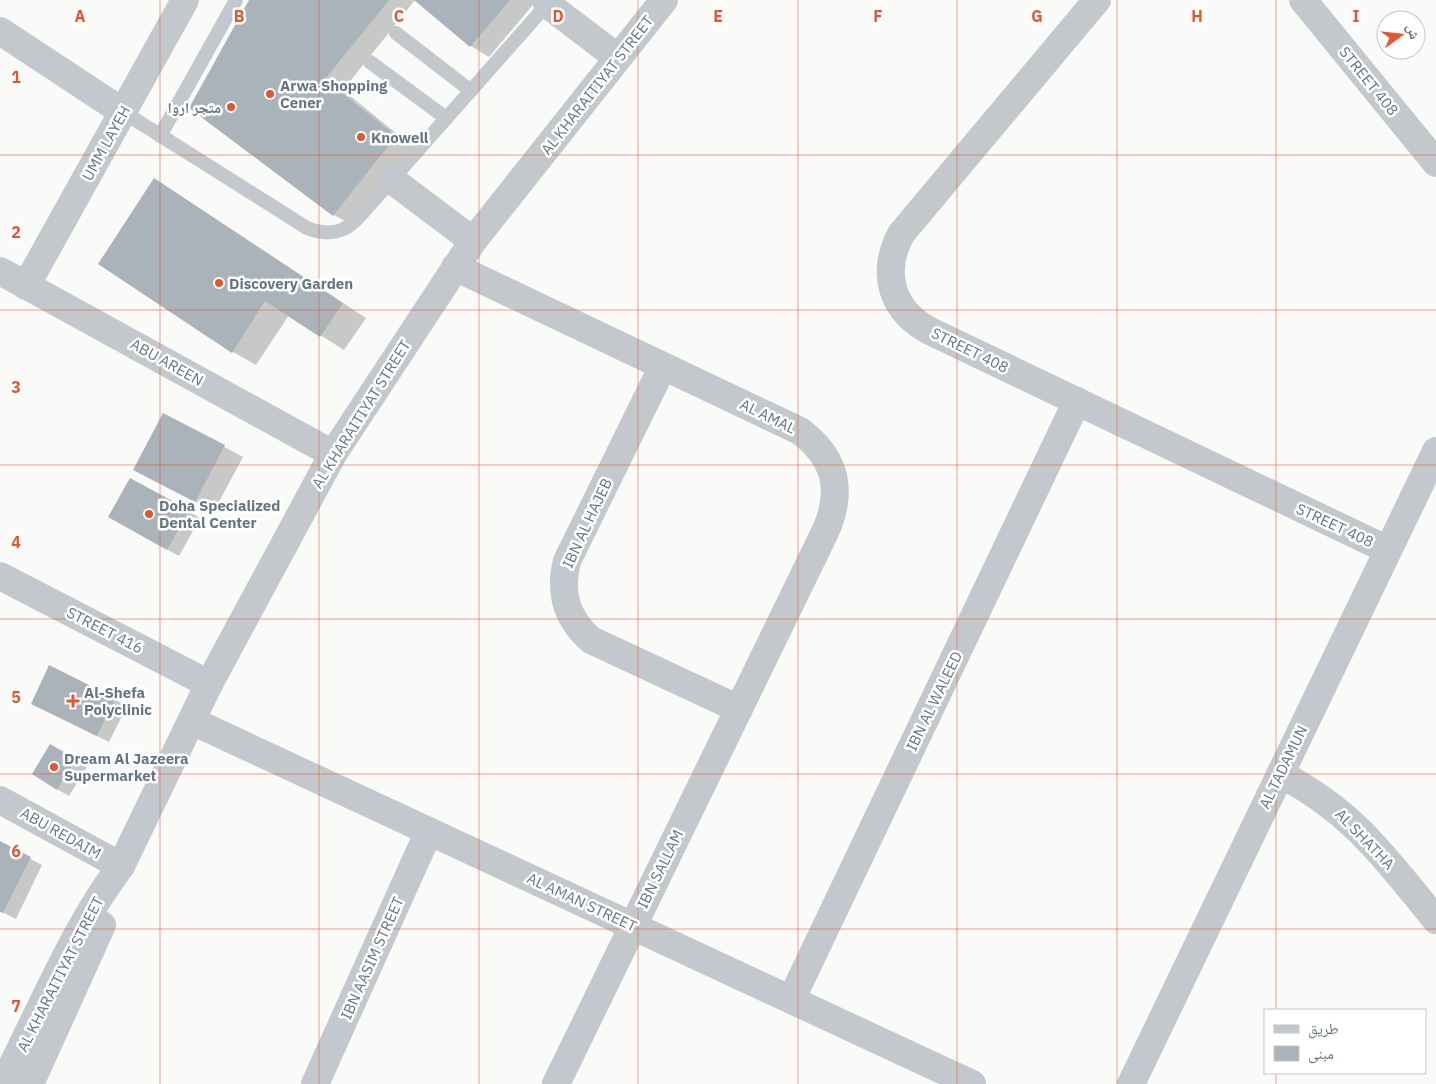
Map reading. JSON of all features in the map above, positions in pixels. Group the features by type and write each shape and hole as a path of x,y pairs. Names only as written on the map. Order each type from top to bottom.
{"street":[{"name":"UMM LAYEH","path":"26,286 185,0"},
{"name":"AL KHARAITIYAT STREET","path":"3,1084 89,915 121,866 209,684 333,454 473,241 664,0"},
{"name":"STREET 408","path":"1097,0 902,234 895,246 890,271 896,297 910,318 921,326 1388,550"},
{"name":"STREET 408","path":"1303,0 1436,163"},
{"path":"548,2 618,58"},
{"path":"0,31 123,112"},
{"path":"392,180 473,241"},
{"name":"AL AMAL","path":"455,267 800,432 824,454 835,483 835,499 826,530 739,708"},
{"name":"ABU AREEN","path":"0,271 333,454"},
{"name":"IBN AL HAJEB","path":"663,366 567,561 562,586 564,598 573,622 591,640 739,708"},
{"name":"IBN AL WALEED","path":"791,1000 1077,402"},
{"name":"AL TADAMUN","path":"1131,1084 1436,450"},
{"name":"STREET 416","path":"0,576 209,684"},
{"name":"IBN SALLAM","path":"556,1084 739,708"},
{"name":"AL AMAN STREET","path":"192,721 972,1084"},
{"name":"AL SHATHA","path":"1280,774 1326,800 1363,832 1436,920"},
{"name":"ABU REDAIM","path":"0,800 121,866"},
{"name":"IBN AASIM STREET","path":"315,1084 429,831"},
{"name":"AL KHARAITIYAT STREET","path":"30,1084 91,953 115,890 121,866"}],"lane":[{"path":"160,136 236,0"},
{"path":"123,112 307,228 317,233 329,234 350,226 548,2"},
{"path":"396,33 470,91"},
{"path":"370,62 446,118"}],"building":[{"name":"Arwa Shopping Cener","path":"249,0 389,0 325,79 396,136 333,216 189,108"},
{"path":"414,0 510,0 470,47"},
{"name":"Discovery Garden","path":"154,178 343,303 320,337 265,301 232,353 98,264"},
{"path":"163,413 225,445 195,502 133,470"},
{"name":"Doha Specialized Dental Center","path":"130,478 189,510 167,550 108,517"},
{"name":"Al-Shefa Polyclinic","path":"49,665 115,698 97,736 31,704"},
{"name":"Dream Al Jazeera Supermarket","path":"50,744 76,759 57,790 32,774"},
{"path":"0,841 31,857 3,913 0,912"}],"place":[{"name":"Arwa Shopping Cener","path":"270,94"},
{"name":"متجر اروا","path":"231,107"},
{"name":"Knowell","path":"361,137"},
{"name":"Discovery Garden","path":"219,283"},
{"name":"Doha Specialized Dental Center","path":"149,514"},
{"name":"Al-Shefa Polyclinic","path":"73,701"},
{"name":"Dream Al Jazeera Supermarket","path":"54,767"}]}
